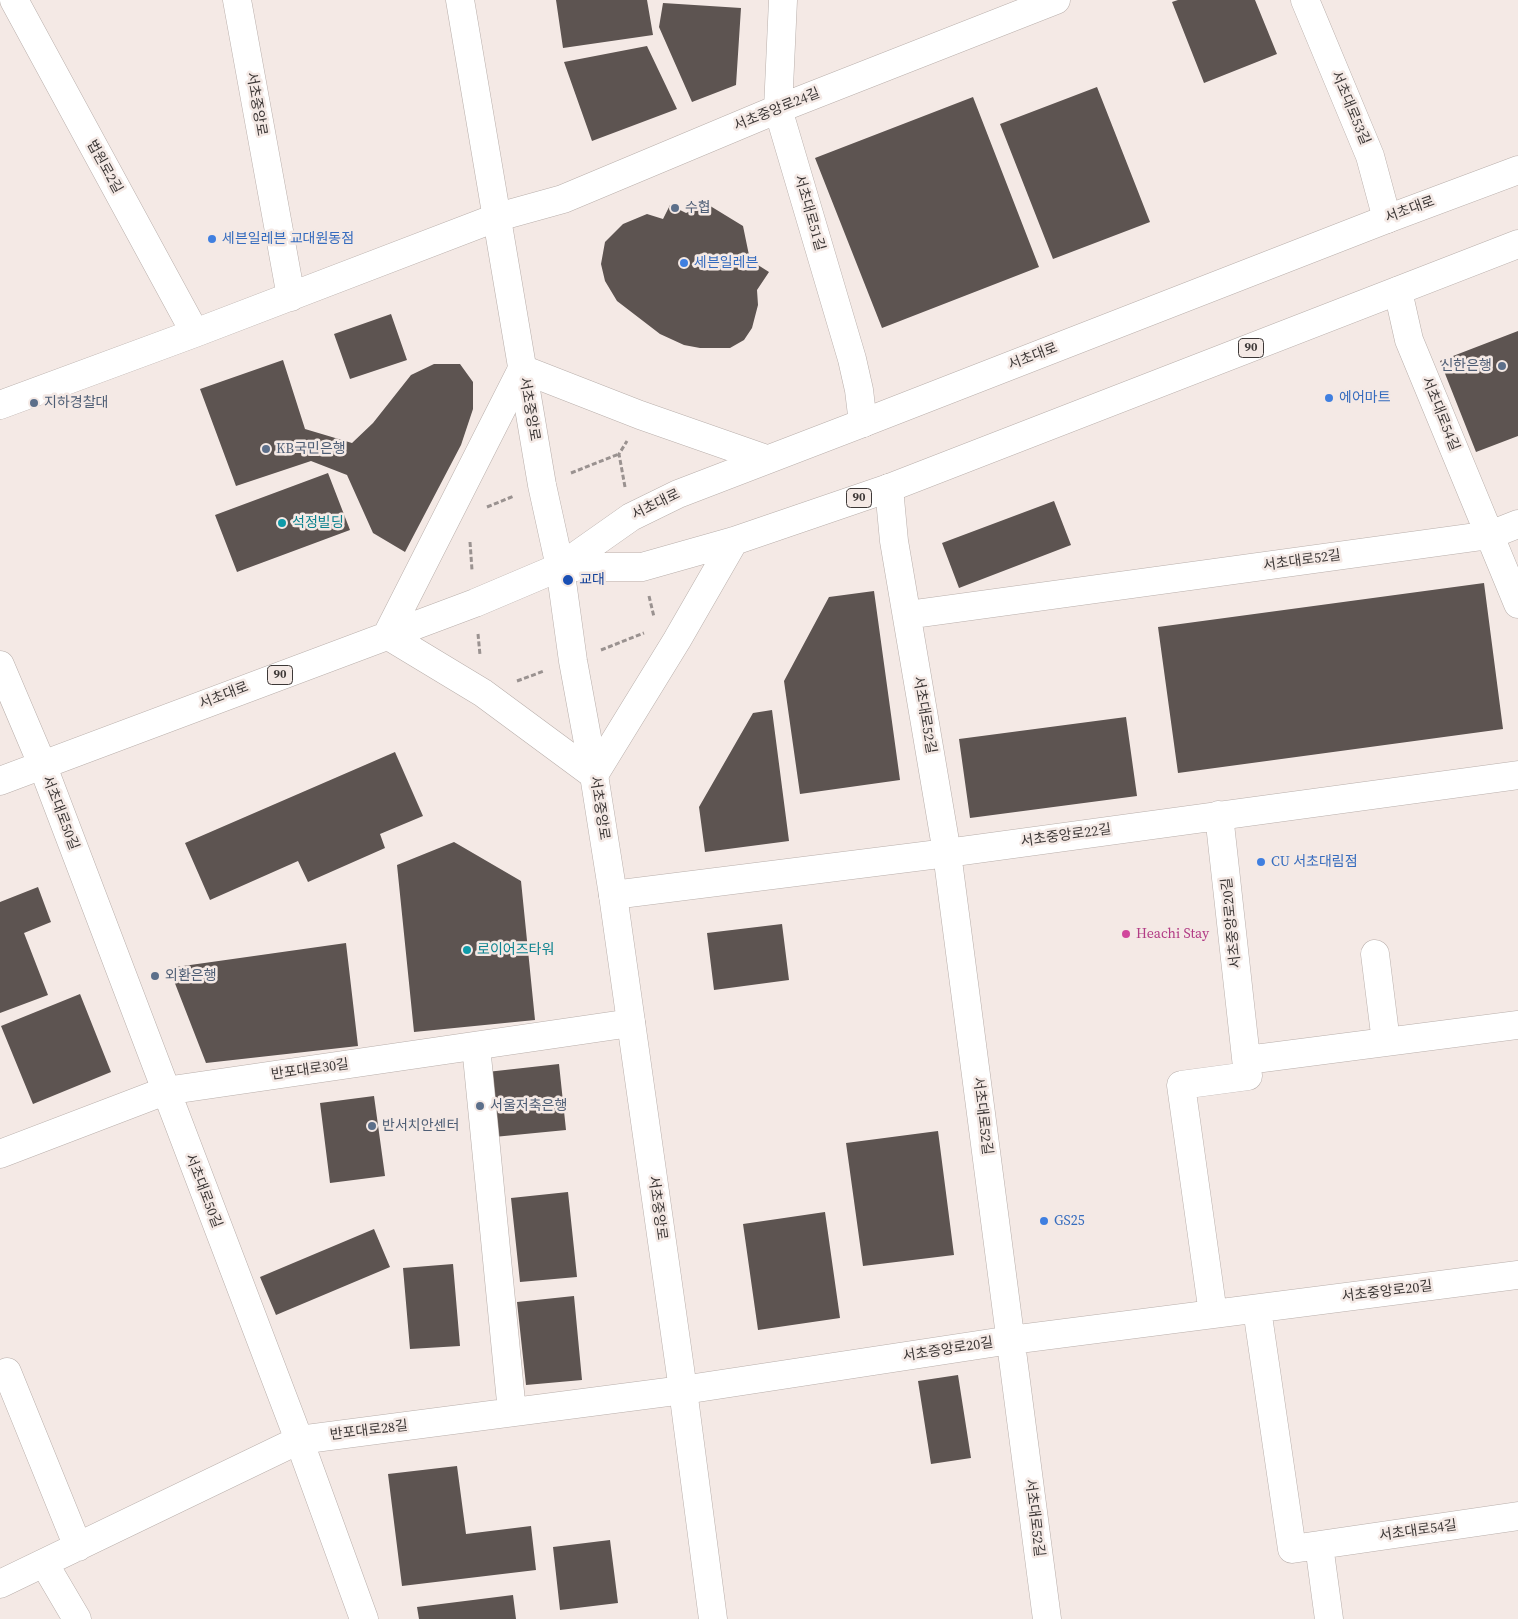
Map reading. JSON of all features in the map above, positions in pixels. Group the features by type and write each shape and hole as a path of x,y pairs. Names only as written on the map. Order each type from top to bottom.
{"street":[{"name":"법원로2길","path":"14,0 195,333"},
{"name":"서초중앙로","path":"237,0 291,297"},
{"name":"서초중앙로","path":"460,0 542,485 560,567 573,661 613,895 683,1390 713,1619"},
{"name":"서초대로51길","path":"783,0 778,109 852,359 859,390 863,423"},
{"name":"서초중앙로24길","path":"498,218 563,199 778,109 1056,0"},
{"name":"서초대로53길","path":"1305,0 1370,156 1387,219"},
{"name":"서초대로","path":"0,781 475,603 560,567 631,517 678,494 1518,170"},
{"path":"0,405 498,218"},
{"name":"서초대로","path":"560,567 642,567 734,541 890,488 1518,244"},
{"name":"서초대로54길","path":"1398,291 1410,340 1518,604"},
{"path":"734,541 677,640 594,775 483,693 387,635 522,369 640,415 766,459"},
{"name":"서초대로52길","path":"890,488 894,541 948,853 1047,1619"},
{"path":"1490,535 1518,524"},
{"name":"서초대로52길","path":"907,615 1490,535"},
{"name":"서초대로50길","path":"0,665 42,764 299,1440 364,1619"},
{"name":"서초중앙로22길","path":"613,895 948,853 1518,775"},
{"name":"서초중앙로20길","path":"1219,815 1247,1060"},
{"path":"1375,954 1386,1042"},
{"name":"반포대로30길","path":"0,1154 165,1091 630,1023"},
{"path":"1213,1314 1181,1085 1248,1076 1247,1060 1518,1025"},
{"path":"476,1046 512,1412"},
{"name":"서초중앙로20길","path":"683,1390 1011,1340 1518,1275"},
{"path":"1257,1309 1292,1549 1319,1545 1329,1619"},
{"path":"0,1375 8,1372 78,1547"},
{"name":"반포대로28길","path":"0,1584 299,1440 683,1390"},
{"name":"서초대로54길","path":"1319,1545 1518,1516"},
{"path":"44,1563 77,1619"}],"building":[{"path":"556,0 647,0 653,35 563,48"},
{"path":"1178,0 1255,0 1277,54 1204,83 1172,2"},
{"path":"663,3 741,8 736,85 692,102 659,27"},
{"path":"647,46 677,109 592,141 564,62"},
{"path":"1097,87 1150,222 1053,259 1000,124"},
{"path":"973,97 1039,267 882,328 815,158"},
{"path":"707,204 743,226 750,260 769,272 757,290 758,305 752,328 744,340 730,348 700,348 684,345 660,334 617,301 605,281 601,264 605,242 623,224 647,214 663,219 670,205 686,213"},
{"path":"391,314 407,360 350,379 334,334"},
{"path":"1518,331 1518,436 1476,452 1440,361"},
{"path":"283,360 305,429 352,443 373,423 411,375 434,364 460,364 473,382 473,409 461,445 405,552 373,533 347,475 311,461 236,486 200,389"},
{"name":"석정빌딩","path":"328,473 350,530 237,572 215,515"},
{"path":"1054,501 1071,545 959,588 942,543"},
{"path":"1484,583 1503,729 1178,773 1158,627"},
{"path":"874,591 900,780 800,794 784,681 829,597"},
{"path":"772,710 789,841 705,852 699,807 753,713"},
{"path":"1126,717 1137,796 970,818 959,739"},
{"path":"395,752 423,816 380,834 385,848 308,882 298,861 210,900 185,843"},
{"name":"로이어즈타워","path":"454,842 521,881 535,1020 414,1032 397,865"},
{"path":"38,887 51,922 24,933 48,995 0,1013 0,902"},
{"path":"782,924 789,980 714,990 707,933"},
{"path":"346,943 358,1046 206,1063 169,968"},
{"path":"80,994 111,1072 33,1104 1,1026"},
{"path":"559,1064 566,1130 494,1137 487,1072"},
{"path":"374,1096 385,1176 330,1183 320,1103"},
{"path":"938,1131 954,1255 863,1266 846,1143"},
{"path":"568,1192 577,1277 520,1282 511,1198"},
{"path":"825,1212 840,1318 758,1330 743,1224"},
{"path":"374,1229 390,1267 276,1315 260,1277"},
{"path":"453,1264 460,1346 410,1349 403,1268"},
{"path":"574,1296 582,1380 526,1385 517,1302"},
{"path":"958,1375 971,1458 931,1464 918,1381"},
{"path":"457,1466 466,1534 531,1526 536,1570 402,1586 388,1474"},
{"path":"610,1540 618,1603 560,1610 553,1547"},
{"path":"513,1595 516,1619 419,1619 417,1607"}],"place":[{"name":"수협","path":"675,208"},
{"name":"세븐일레븐 교대원동점","path":"212,239"},
{"name":"세븐일레븐","path":"684,263"},
{"name":"신한은행","path":"1502,366"},
{"name":"에어마트","path":"1329,398"},
{"name":"지하경찰대","path":"34,403"},
{"name":"KB국민은행","path":"266,449"},
{"name":"석정빌딩","path":"282,523"},
{"name":"교대","path":"568,580"},
{"name":"CU 서초대림점","path":"1261,862"},
{"name":"Heachi Stay","path":"1126,934"},
{"name":"로이어즈타워","path":"467,950"},
{"name":"외환은행","path":"155,976"},
{"name":"서울저축은행","path":"480,1106"},
{"name":"반서치안센터","path":"372,1126"},
{"name":"GS25","path":"1044,1221"}]}
